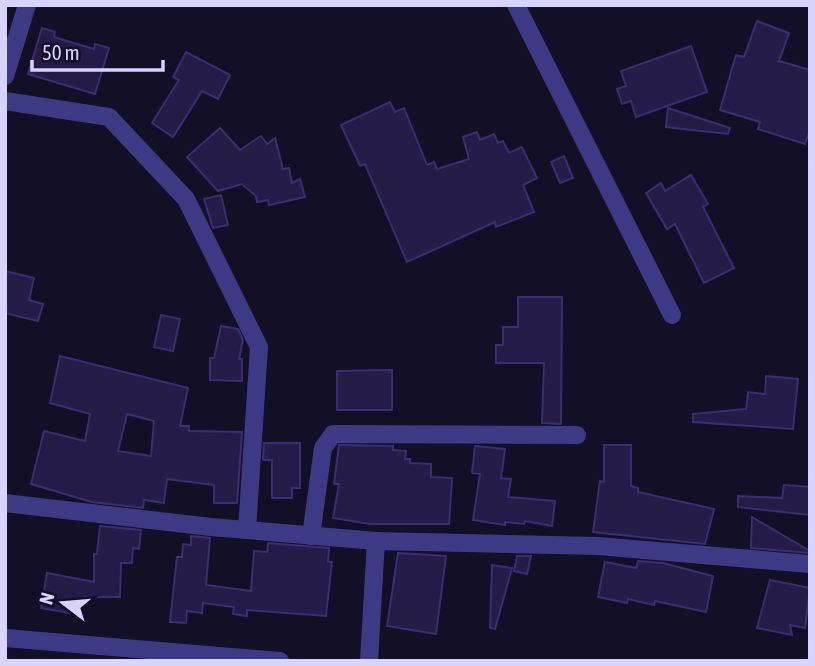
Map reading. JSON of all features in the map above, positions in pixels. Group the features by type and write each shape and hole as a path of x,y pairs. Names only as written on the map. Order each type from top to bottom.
{"street":[{"path":"5,76 27,5"},
{"path":"516,5 672,315"},
{"path":"5,101 109,117 186,199 259,347 247,530"},
{"path":"311,536 323,448 332,434 577,435"},
{"path":"5,503 247,530 376,541 598,546 810,564"},
{"path":"369,661 376,541"},
{"path":"5,638 280,661"}],"building":[{"path":"757,21 789,33 779,61 810,70 810,129 805,144 758,129 760,122 720,110 736,55 744,57"},
{"path":"42,28 55,32 54,37 94,49 95,44 109,48 95,94 28,74"},
{"path":"691,46 707,92 636,117 631,101 622,104 617,89 626,86 621,71"},
{"path":"186,52 230,75 218,99 202,91 173,137 152,123 179,80 173,77"},
{"path":"390,102 395,112 404,108 427,165 434,162 437,169 469,159 463,137 477,132 480,140 494,134 498,143 503,141 509,153 522,147 537,178 523,185 534,212 496,227 495,222 407,262 365,164 360,166 341,125"},
{"path":"668,108 730,128 728,134 666,127"},
{"path":"220,128 240,150 261,136 267,144 275,138 283,169 289,168 292,183 300,179 305,197 269,205 268,200 257,202 256,196 242,184 218,191 187,157"},
{"path":"564,156 573,178 560,183 551,162"},
{"path":"691,175 708,204 703,207 734,268 704,283 675,224 667,229 646,193 661,183 665,191"},
{"path":"221,195 228,225 213,228 204,199"},
{"path":"5,271 34,278 29,300 43,304 38,321 5,313"},
{"path":"518,297 562,297 561,424 542,423 544,363 496,363 496,345 503,345 503,327 518,327"},
{"path":"161,315 180,319 173,351 154,347"},
{"path":"221,326 238,329 243,340 239,359 242,359 242,381 210,380 210,358 214,358"},
{"path":"60,356 188,388 180,426 189,426 189,431 242,432 237,503 214,503 214,485 167,479 164,503 144,500 143,508 92,502 31,484 44,431 85,441 90,414 50,403","holes":["127,414 154,421 151,456 118,451"]},
{"path":"392,370 392,410 337,410 337,371"},
{"path":"766,376 798,379 793,429 693,422 693,414 746,409 748,392 765,394"},
{"path":"264,443 300,443 300,488 292,488 292,498 272,498 272,460 263,460"},
{"path":"339,445 393,446 393,450 406,451 405,459 410,459 410,463 431,464 431,477 452,478 449,524 370,524 333,518 339,484 334,484"},
{"path":"604,445 631,445 631,486 638,488 638,492 714,509 705,544 593,532 600,481 604,482"},
{"path":"475,446 505,449 501,478 511,479 508,497 555,501 552,526 525,521 524,524 505,522 505,525 473,520 480,474 472,473"},
{"path":"784,485 810,487 810,515 738,507 738,496 782,498"},
{"path":"752,517 810,551 810,553 751,548"},
{"path":"100,526 141,530 139,549 133,548 132,563 121,563 120,597 84,597 81,615 41,608 47,573 94,582 94,554 97,554"},
{"path":"191,536 210,538 206,585 251,591 254,551 267,552 268,543 329,548 328,562 332,562 326,616 247,610 247,616 233,614 234,607 203,603 202,613 187,611 186,623 170,622 177,557 182,557 183,544 191,545"},
{"path":"398,553 446,556 436,634 387,626"},
{"path":"517,556 531,556 527,574 514,571"},
{"path":"638,561 663,563 713,576 706,612 655,601 654,605 628,599 627,603 598,597 605,562 636,568"},
{"path":"492,565 512,568 495,629 490,628"},
{"path":"770,580 810,588 805,628 790,625 792,635 757,628"}]}
